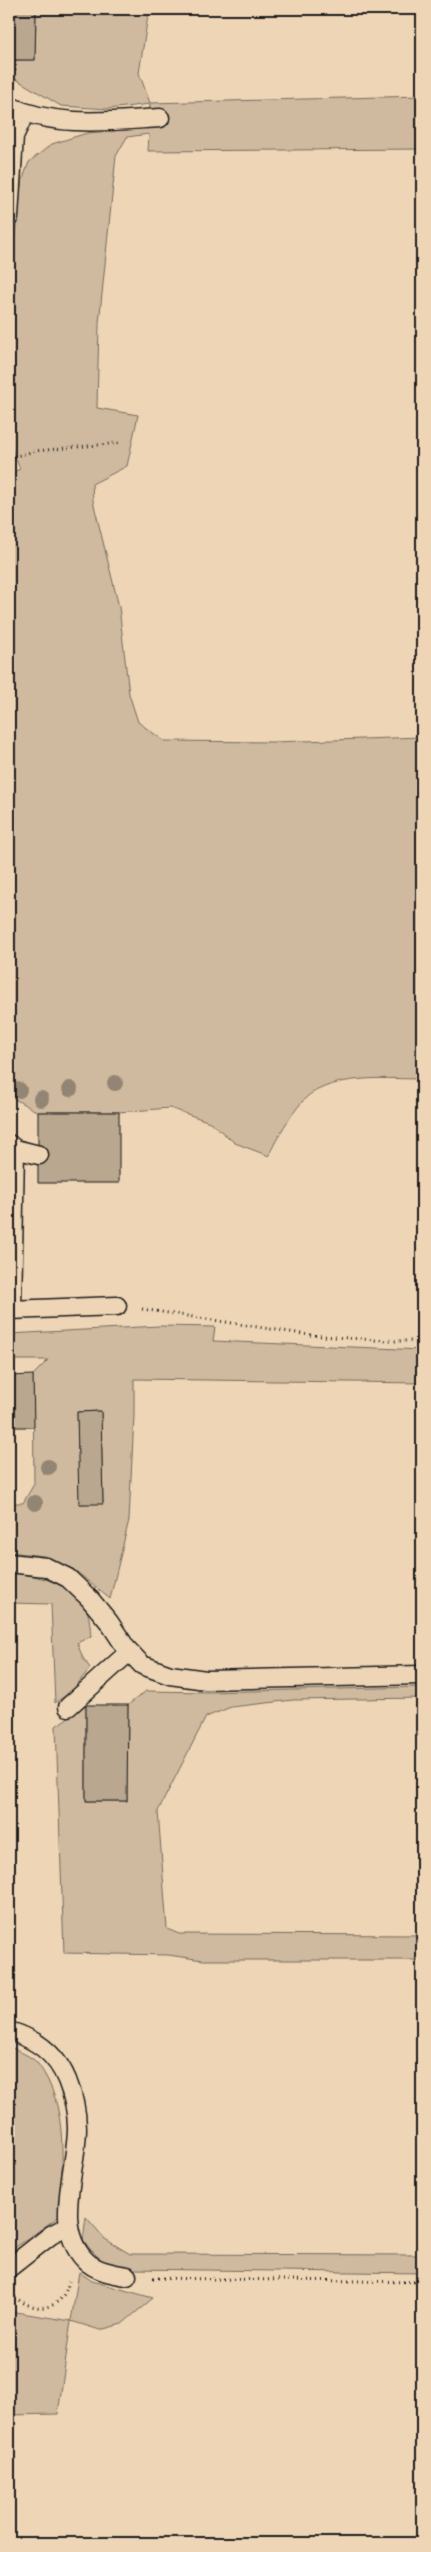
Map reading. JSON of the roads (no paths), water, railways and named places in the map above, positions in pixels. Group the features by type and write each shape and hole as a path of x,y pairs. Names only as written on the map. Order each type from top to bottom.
{"lane":[{"path":"9,106 25,113 66,121 160,118"},
{"path":"9,218 14,136 25,113"},
{"path":"39,1154 12,1146 11,1309 117,1306"},
{"path":"9,1563 46,1567 68,1578 94,1604 142,1665 170,1674 206,1680 422,1675"},
{"path":"68,1707 130,1652"},
{"path":"9,2031 28,2037 46,2048 63,2072 73,2096 77,2128 68,2226 78,2250 86,2262 107,2272 127,2276"},
{"path":"9,2268 51,2235 68,2226"}]}
